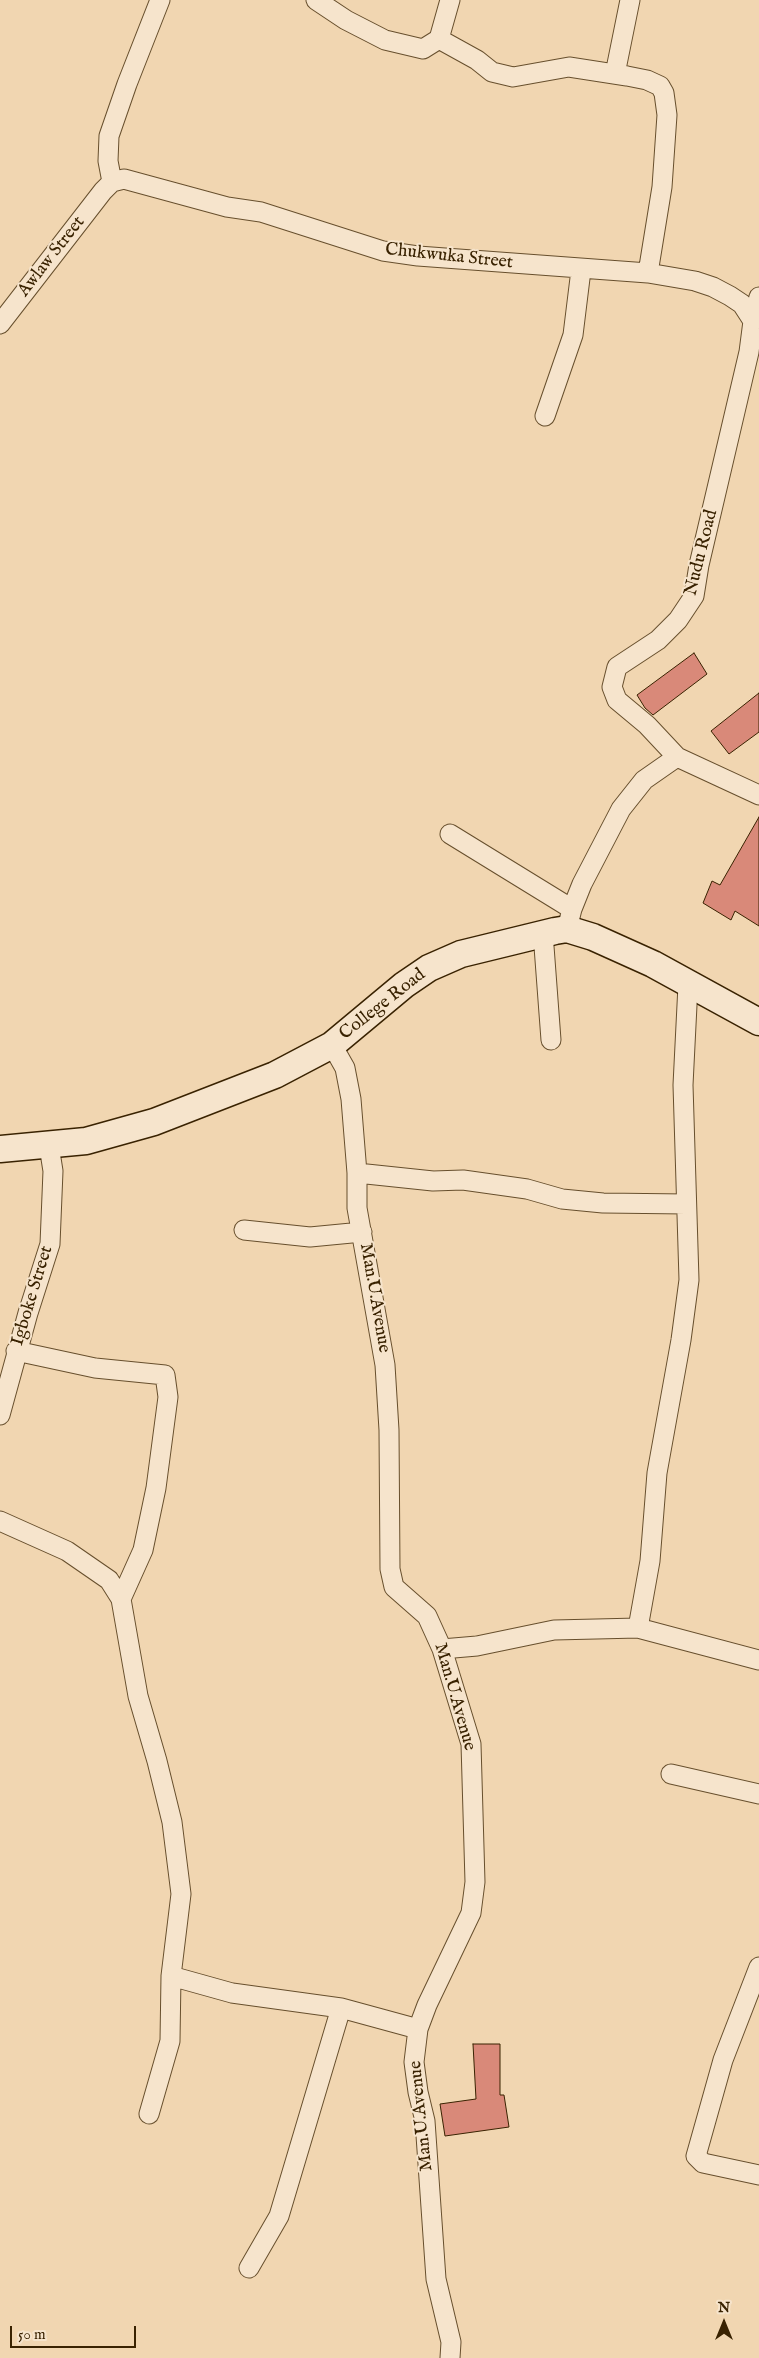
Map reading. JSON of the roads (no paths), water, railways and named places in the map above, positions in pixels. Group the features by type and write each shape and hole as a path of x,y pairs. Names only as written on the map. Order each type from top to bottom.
{"main road":[{"path":"561,924 653,964 688,985 759,1022"},
{"name":"College Road","path":"0,1149 49,1146 86,1141 154,1122 275,1075 332,1045 404,985 429,968 461,954 561,924"}],"street":[{"path":"107,187 110,136 127,84 160,0"},
{"path":"316,0 346,20 385,40 423,49 438,39 450,0"},
{"path":"615,74 630,0"},
{"path":"438,39 477,60 492,72 513,77 569,67 656,83 664,93 667,115 662,187 648,273"},
{"name":"Chukwuka Street","path":"107,187 124,179 227,207 261,212 383,251 418,256 581,270 648,273 713,287 750,301"},
{"name":"Awlaw Street","path":"0,324 107,187"},
{"path":"544,416 573,335 581,270"},
{"name":"Nudu Road","path":"677,757 647,724 618,700 612,687 617,667 658,640 678,620 694,596 699,565 749,352 753,321 750,301"},
{"path":"551,1040 561,924 621,809 644,780 677,757 759,795"},
{"path":"450,834 561,924"},
{"path":"638,1628 650,1562 658,1473 681,1340 689,1280 683,1084 688,985"},
{"name":"Man.U.Avenue","path":"332,1045 345,1068 351,1098 357,1173 357,1208 385,1366 389,1430 390,1569 394,1587 427,1616 442,1649 471,1744 475,1882 471,1913 427,2004 418,2028 414,2062 418,2092 425,2121 436,2279 451,2342 450,2358"},
{"name":"Igboke Street","path":"0,1415 16,1351 50,1244 53,1172 49,1146"},
{"path":"357,1173 433,1181 463,1180 528,1189 562,1199 603,1203 686,1204"},
{"path":"244,1230 310,1238 362,1232"},
{"path":"16,1351 95,1368 164,1375 168,1397 156,1488 143,1550 121,1600"},
{"path":"0,1521 67,1551 109,1580 121,1600 138,1696 172,1822 181,1894 171,1976 170,2041 149,2114"},
{"path":"442,1649 477,1646 554,1630 638,1628 759,1660"},
{"path":"671,1774 759,1794"},
{"path":"759,1968 723,2060 696,2156 703,2163 759,2176"},
{"path":"171,1976 232,1993 341,2008 418,2028"},
{"path":"249,2268 280,2216 341,2008"}]}
